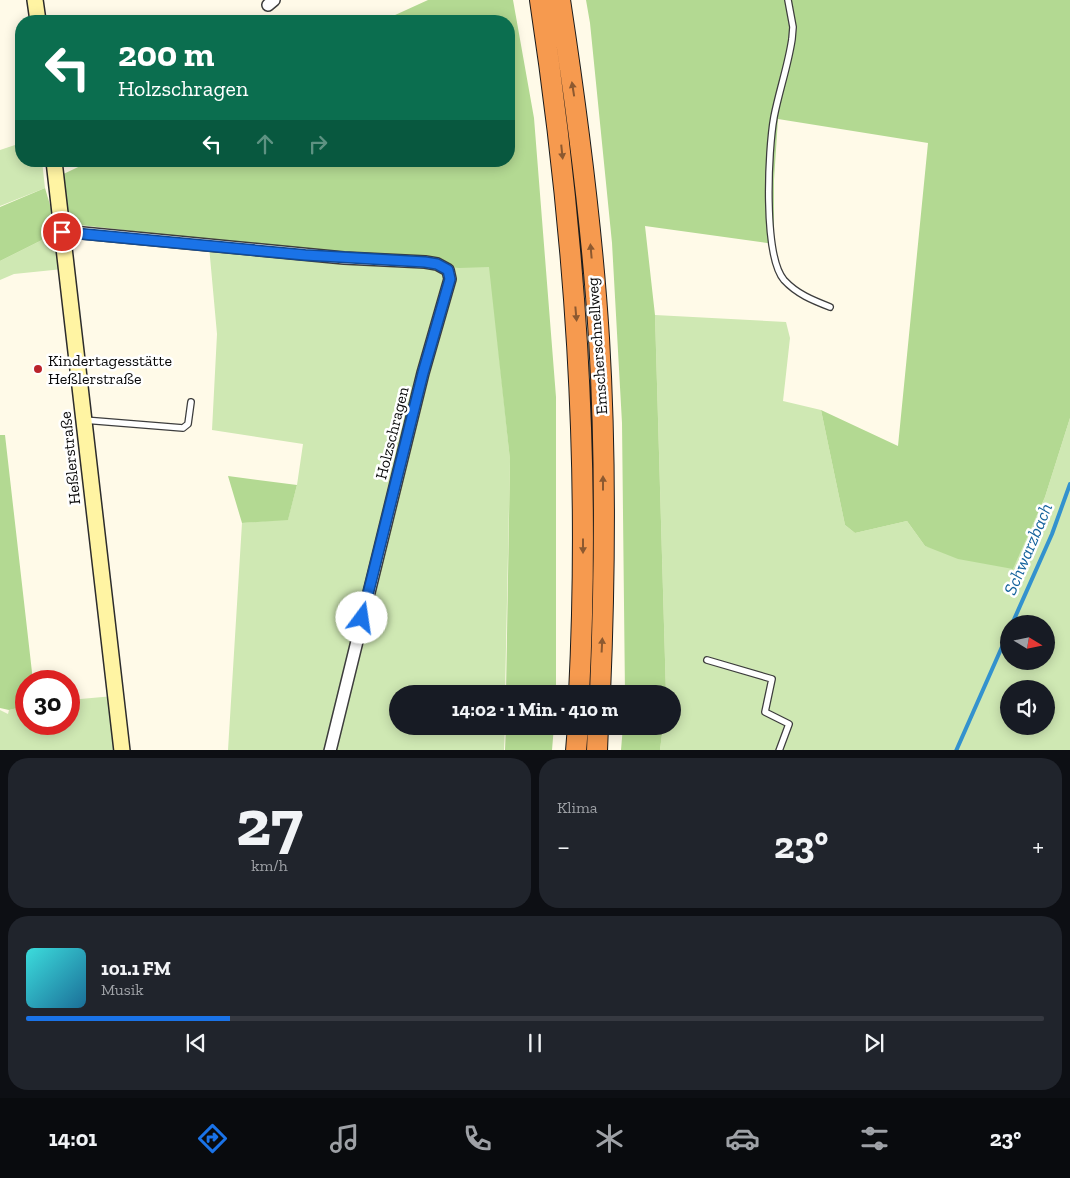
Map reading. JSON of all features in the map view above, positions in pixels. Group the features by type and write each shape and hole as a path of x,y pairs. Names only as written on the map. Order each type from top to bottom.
{"highway":[{"name":"Emscherschnellweg","path":"540,0 558,120 578,339 583,449 582,629 579,685"},
{"name":"Emscherschnellweg","path":"560,0 578,117 598,337 604,448 603,630 600,685"},
{"path":"576,750 577,735"},
{"path":"597,750 598,735"}],"street":[{"path":"35,0 37,15"},
{"name":"Heßlerstraße","path":"55,167 122,750"},
{"name":"Holzschragen","path":"62,230 305,255 425,262 437,264 448,270 450,279 423,373 330,750"}],"lane":[{"path":"788,0 793,27 792,39 772,133 770,224 772,246 783,279 803,296 830,308"},
{"path":"83,420 183,428 188,424 191,402"},
{"path":"707,660 772,679 765,712 789,724 779,750"}],"green space":[{"path":"428,0 513,0 534,118 556,397 556,685 506,685 510,460 489,267 459,268 62,223 57,177 78,167 515,167 515,15 395,15"},
{"path":"586,0 1070,0 1070,418 1045,497 1013,569 958,559 925,546 907,521 855,533 845,525 821,410 898,446 928,143 778,119 774,180 774,244 645,226 655,315 666,685 625,685 622,423 612,243 590,23"},
{"path":"15,145 15,167 43,167 45,188 0,206 0,150"},
{"path":"45,188 58,232 0,261 0,207"},
{"path":"58,232 63,269 14,274 0,280 0,261"},
{"path":"209,246 490,267 510,460 505,685 389,685 389,735 505,735 504,750 228,750 242,523 288,519 297,485 303,444 212,430 217,334"},
{"path":"655,315 786,322 790,338 783,401 821,410 845,525 855,533 907,521 925,546 1013,568 1045,497 1070,418 1070,750 660,750 662,735 681,735 681,685 666,685"},
{"path":"0,435 5,435 32,670 15,670 15,709 9,710 0,708"},
{"path":"228,476 297,485 288,520 242,523"},
{"path":"114,696 121,750 0,750 0,710 8,714 9,710 15,709 15,735 80,735 80,699"},
{"path":"506,735 553,735 552,750 505,750"},
{"path":"622,735 662,735 660,750 621,750"}],"waterway":[{"name":"Schwarzbach","path":"1016,615 1052,534 1070,484"},
{"name":"Schwarzbach","path":"956,750 1000,651"}],"place":[{"name":"Kindertagesstätte Heßlerstraße","path":"38,369"}],"route":[{"path":"62,232 305,255 425,262 443,266 448,270 450,279 423,373 362,618"}]}
